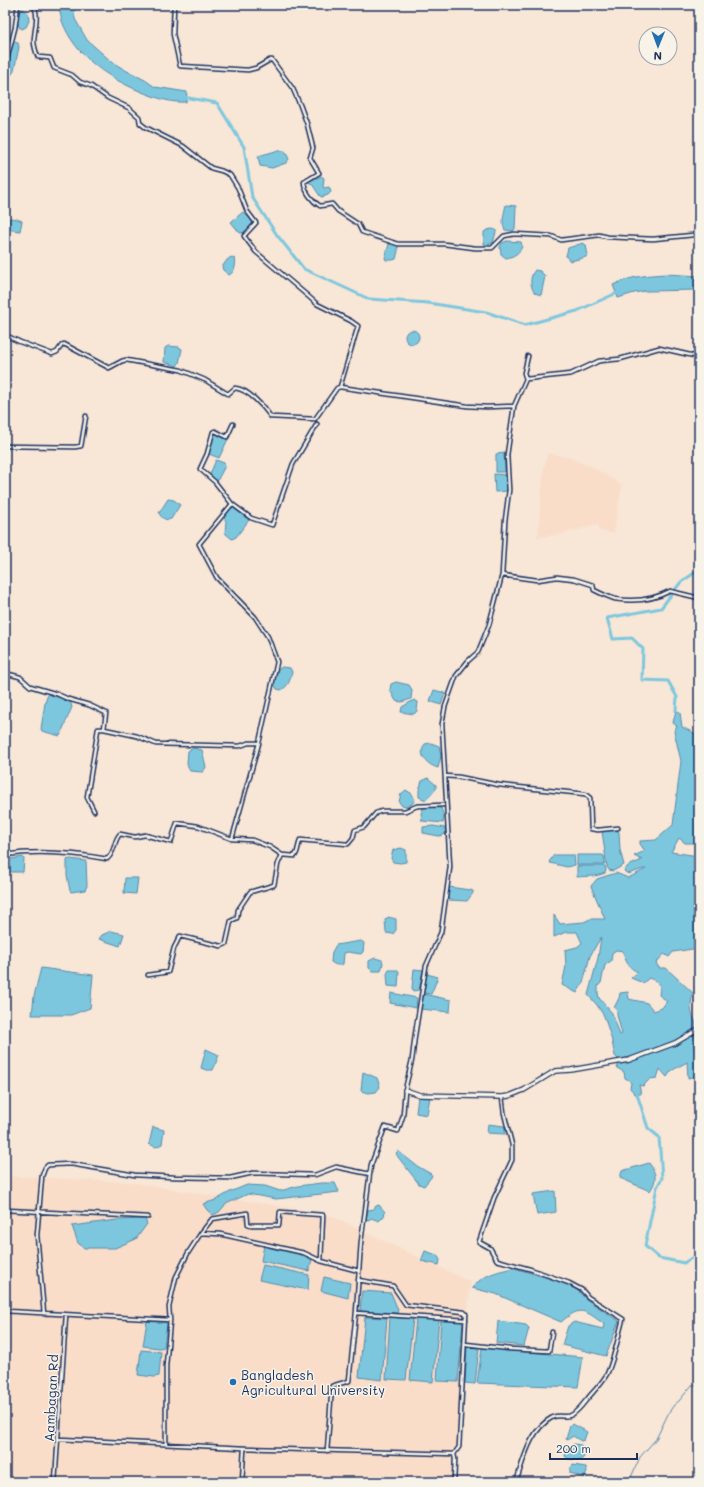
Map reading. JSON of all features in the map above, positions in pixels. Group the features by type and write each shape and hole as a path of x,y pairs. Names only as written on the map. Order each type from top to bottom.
{"street":[{"path":"5,67 15,28 18,5"},
{"path":"5,336 52,354 57,352 64,344 109,368 126,360 181,370 205,380 228,394 235,388 240,389 260,402 271,417 315,419 337,388 340,387 358,326 317,304 272,267 250,246 244,236 256,223 247,211 230,175 211,168 183,146 145,128 140,123 139,117 129,108 108,98 91,86 80,82 72,75 54,68 50,58 38,57 35,51 34,41 36,18 35,7 33,5"},
{"path":"174,5 173,34 180,66 248,70 256,68 272,60 293,89 307,124 313,148 310,158 318,173 304,182 304,186 309,196 320,206 332,204 338,211 358,224 362,232 398,244 444,244 492,248 504,236 514,234 551,236 561,240 599,235 608,237 653,238 694,235 699,232"},
{"path":"526,379 571,374 599,361 620,359 659,348 699,357"},
{"path":"327,1451 332,1386 349,1381 361,1242 370,1174 385,1127 398,1131 401,1125 405,1090 412,1060 414,1035 426,966 441,932 450,868 442,724 456,676 468,661 478,652 489,625 502,575 505,521 509,490 507,454 514,406 526,379 524,373 528,356"},
{"path":"340,387 472,407 514,406"},
{"path":"5,446 81,446 86,416"},
{"path":"233,424 227,437 215,431 213,432 207,454 200,469 215,482 232,504 251,518 272,525 294,464 317,424"},
{"path":"232,504 199,544 217,578 255,617 268,637 277,662 258,743 232,840"},
{"path":"502,575 537,580 557,577 574,579 593,585 594,590 614,598 645,600 658,597 670,590 699,598"},
{"path":"5,673 20,677 30,686 89,705 106,713 104,729"},
{"path":"94,811 87,797 98,729 136,736 156,744 240,746 248,743 258,743"},
{"path":"445,776 459,777 499,785 585,794 590,798 591,829 598,830 618,828"},
{"path":"5,855 37,852 107,858 111,856 117,837 120,834 135,837 146,835 172,842 177,823 198,826 232,840 252,840 270,847 282,855 296,855 300,840 348,844 353,838 355,830 364,827 376,814 382,811 405,810 417,806 443,805"},
{"path":"148,975 168,972 174,948 180,936 221,946 226,944 231,921 237,918 238,910 250,892 274,885 278,864 282,855"},
{"path":"405,1090 420,1095 509,1096 524,1090 555,1070 571,1070 629,1060 675,1044 699,1029"},
{"path":"502,1097 504,1113 512,1145 512,1160 494,1198 479,1242 490,1248 497,1260 533,1270 569,1283 582,1290 588,1297 623,1318 606,1375 580,1409 573,1415 568,1417 559,1415 554,1416 543,1423 537,1430 516,1482"},
{"path":"44,1314 37,1235 42,1176 48,1165 71,1164 135,1175 194,1178 230,1178 253,1173 315,1175 336,1167 370,1174"},
{"path":"5,1210 148,1217"},
{"path":"166,1444 166,1366 170,1320 169,1307 176,1277 188,1252 212,1219 247,1213 248,1224 279,1225 280,1212 323,1215 321,1261"},
{"path":"201,1234 220,1234 304,1253 321,1261 359,1271"},
{"path":"358,1280 393,1286 406,1305 464,1312 466,1314 459,1447 454,1454 454,1482"},
{"path":"5,1311 170,1320"},
{"path":"356,1313 466,1320"},
{"name":"Aambagan Rd","path":"55,1482 66,1315"},
{"path":"465,1344 510,1349 549,1351 552,1332"},
{"path":"59,1439 244,1448 454,1454"},
{"path":"242,1482 244,1448"}],"shaded area":[{"path":"548,453 567,457 592,467 622,485 614,533 600,531 598,524 562,534 538,537 544,467"},
{"name":"Bangladesh Agricultural University","path":"5,1176 128,1182 327,1214 470,1282 454,1482 5,1482"}],"water":[{"path":"59,5 73,5 75,19 87,40 112,62 155,87 187,92 186,102 176,102 157,98 122,83 98,68 70,38 62,21"},
{"path":"23,9 28,13 29,21 26,27 22,29 19,27 17,17 20,10"},
{"path":"13,42 18,43 19,47 14,71 10,74 8,73 8,61"},
{"path":"276,151 285,151 289,159 286,163 272,168 260,166 258,156"},
{"path":"321,176 324,178 323,187 329,187 331,192 322,197 312,184 308,182"},
{"path":"506,205 516,206 515,229 513,231 505,230 503,224"},
{"path":"243,212 251,219 253,224 245,232 240,233 231,222"},
{"path":"10,218 22,221 20,231 8,228"},
{"path":"492,229 496,230 493,243 486,245 484,244 484,232"},
{"path":"507,241 521,242 522,246 520,251 516,254 506,258 501,254 500,247 502,243"},
{"path":"392,243 398,245 396,259 386,260 385,258 389,244"},
{"path":"583,243 586,245 588,256 570,261 566,256 568,248"},
{"path":"231,257 235,259 236,263 234,270 229,275 223,270 222,267"},
{"path":"535,270 540,271 545,276 541,295 533,291 531,285 531,279"},
{"path":"667,274 699,276 699,290 645,291 618,298 613,285 633,278"},
{"path":"409,330 415,330 419,334 419,340 415,344 409,344 405,340 405,334"},
{"path":"168,346 179,347 182,349 177,366 164,362 165,348"},
{"path":"214,433 228,439 219,458 209,454"},
{"path":"504,453 505,472 496,472 496,454"},
{"path":"216,460 224,463 225,466 217,481 213,479 210,474"},
{"path":"494,474 506,475 507,491 495,492"},
{"path":"168,499 174,500 180,505 171,519 167,520 162,518 159,513"},
{"path":"231,506 249,520 236,537 232,539 225,533 226,521 223,516"},
{"path":"282,667 290,668 292,672 287,685 281,690 277,689 274,684 277,670"},
{"path":"396,682 409,685 412,690 411,699 402,702 396,701 390,690 391,684"},
{"path":"434,690 445,693 441,705 430,701"},
{"path":"48,694 70,701 72,707 60,736 42,731 41,729"},
{"path":"414,700 418,702 417,711 414,714 401,712 402,707"},
{"path":"676,710 680,713 682,727 696,734 699,738 699,843 685,843 679,838 671,852 699,856 699,948 673,952 669,957 664,954 656,963 659,968 666,968 693,993 691,1011 699,1030 699,1044 693,1042 697,1062 696,1076 688,1078 687,1062 671,1071 667,1077 660,1069 657,1078 650,1079 643,1086 639,1085 641,1094 635,1094 630,1088 631,1083 625,1078 624,1072 617,1068 620,1061 615,1056 604,1016 588,995 598,958 601,937 590,956 583,983 577,993 562,985 566,966 565,950 577,947 582,943 577,932 566,932 554,937 554,915 560,924 584,922 590,919 605,919 591,886 597,879 616,873 628,878 646,869 628,874 624,871 628,866 642,860 634,856 645,851 640,844 640,841 656,840 673,825 681,761 674,731 677,726 673,723","holes":["616,950 623,951 628,963 638,972 631,978 643,983 649,978 658,982 660,985 659,995 667,1001 662,1008 654,1011 647,1003 629,999 628,992 620,993 614,1008 617,1011 622,1034 620,1035 612,1013 599,998 598,986 601,983 605,965 611,961 612,953"]},
{"path":"431,743 439,746 441,756 438,768 427,762 423,756 422,752 425,744"},
{"path":"193,748 202,750 206,767 203,772 190,771 187,764 188,751"},
{"path":"428,778 436,785 436,789 426,800 419,797 419,790 422,781"},
{"path":"406,790 412,794 415,800 412,804 406,807 402,806 399,802 401,794"},
{"path":"424,807 441,808 444,816 443,823 422,821 421,813"},
{"path":"433,826 445,828 446,834 439,836 423,833 423,827"},
{"path":"611,830 619,832 620,850 624,865 613,871 609,870 607,867 602,831"},
{"path":"401,848 406,850 406,862 393,862 391,858 393,850"},
{"path":"554,855 574,855 575,865 567,867 550,863 549,862"},
{"path":"577,855 602,855 604,856 605,864 577,865"},
{"path":"23,857 23,872 5,872 5,860"},
{"path":"67,860 86,861 87,886 85,890 70,891 67,875"},
{"path":"577,866 605,866 606,870 605,873 598,875 577,877"},
{"path":"125,878 138,878 136,894 124,893"},
{"path":"449,887 470,890 473,891 473,893 467,901 449,900"},
{"path":"388,917 396,919 396,930 393,934 386,933 385,920"},
{"path":"111,931 124,934 120,946 99,939 102,935"},
{"path":"361,941 364,943 363,952 361,954 348,952 344,953 343,964 337,965 331,962 332,952 336,945"},
{"path":"375,958 382,960 383,963 381,971 372,971 369,968 369,961"},
{"path":"41,968 93,975 90,1008 71,1015 32,1015 34,996"},
{"path":"414,969 423,970 419,990 413,991 412,988"},
{"path":"389,970 398,970 398,987 388,986 387,974"},
{"path":"427,974 438,977 431,994 423,993"},
{"path":"391,993 417,998 416,1008 390,1003"},
{"path":"423,994 451,1000 450,1012 420,1009"},
{"path":"206,1049 219,1055 213,1070 201,1068"},
{"path":"363,1072 377,1078 380,1087 376,1092 368,1093 361,1091"},
{"path":"418,1096 430,1096 427,1115 416,1113"},
{"path":"488,1124 504,1126 505,1134 487,1133"},
{"path":"153,1127 164,1130 162,1144 156,1147 149,1144"},
{"path":"398,1151 417,1166 431,1174 432,1176 424,1186 419,1184 398,1157 396,1153"},
{"path":"649,1163 655,1174 654,1184 650,1191 620,1178 622,1171"},
{"path":"335,1183 339,1192 276,1199 248,1194 226,1204 219,1212 213,1215 203,1204 216,1200 247,1185 265,1186 280,1191 298,1186"},
{"path":"555,1191 556,1212 537,1215 533,1194"},
{"path":"379,1205 385,1212 384,1216 379,1221 371,1218 369,1220 366,1219 368,1210 374,1209"},
{"path":"145,1219 147,1224 136,1239 115,1248 84,1248 78,1243 72,1226 117,1220"},
{"path":"264,1245 303,1254 312,1259 309,1271 261,1261"},
{"path":"425,1251 437,1255 440,1260 439,1265 421,1261"},
{"path":"263,1265 309,1275 308,1290 259,1280"},
{"path":"514,1268 575,1288 586,1299 619,1321 606,1356 562,1345 568,1326 574,1322 603,1329 604,1324 592,1315 578,1311 561,1322 496,1294 472,1288 485,1277 496,1272"},
{"path":"324,1277 350,1283 348,1298 321,1291"},
{"path":"362,1291 391,1293 398,1310 397,1313 360,1311"},
{"path":"365,1317 387,1318 382,1380 359,1377"},
{"path":"390,1317 413,1319 406,1380 386,1379"},
{"path":"416,1319 439,1319 433,1382 410,1380"},
{"path":"441,1320 463,1321 458,1382 437,1381"},
{"path":"147,1321 167,1323 164,1347 159,1348 143,1346"},
{"path":"498,1321 526,1325 529,1328 524,1346 496,1343"},
{"path":"467,1347 479,1348 475,1384 465,1383"},
{"path":"482,1348 583,1357 578,1387 477,1383"},
{"path":"141,1350 161,1352 159,1376 154,1377 138,1375"},
{"path":"573,1424 587,1432 584,1440 581,1441 573,1436 567,1440 566,1439 570,1426"},
{"path":"574,1444 581,1445 584,1449 584,1457 581,1460 568,1459 565,1456 566,1449"},
{"path":"573,1465 586,1467 587,1472 585,1477 570,1473 570,1469"}],"waterway":[{"path":"73,16 74,5"},
{"path":"183,97 217,103 244,147 252,197 277,235 304,269 369,299 428,303 486,312 525,325 577,311 619,292"},
{"path":"699,517 699,525"},
{"path":"676,710 677,697 668,681 642,680 643,649 632,638 613,639 607,618 661,608 681,582 699,570"},
{"path":"637,1094 648,1128 659,1137 662,1178 657,1187 645,1246 659,1258 684,1263 699,1253"},
{"path":"629,1482 640,1457 656,1439 674,1405 692,1385 699,1385"}],"place":[{"name":"Bangladesh Agricultural University","path":"233,1382"}]}
